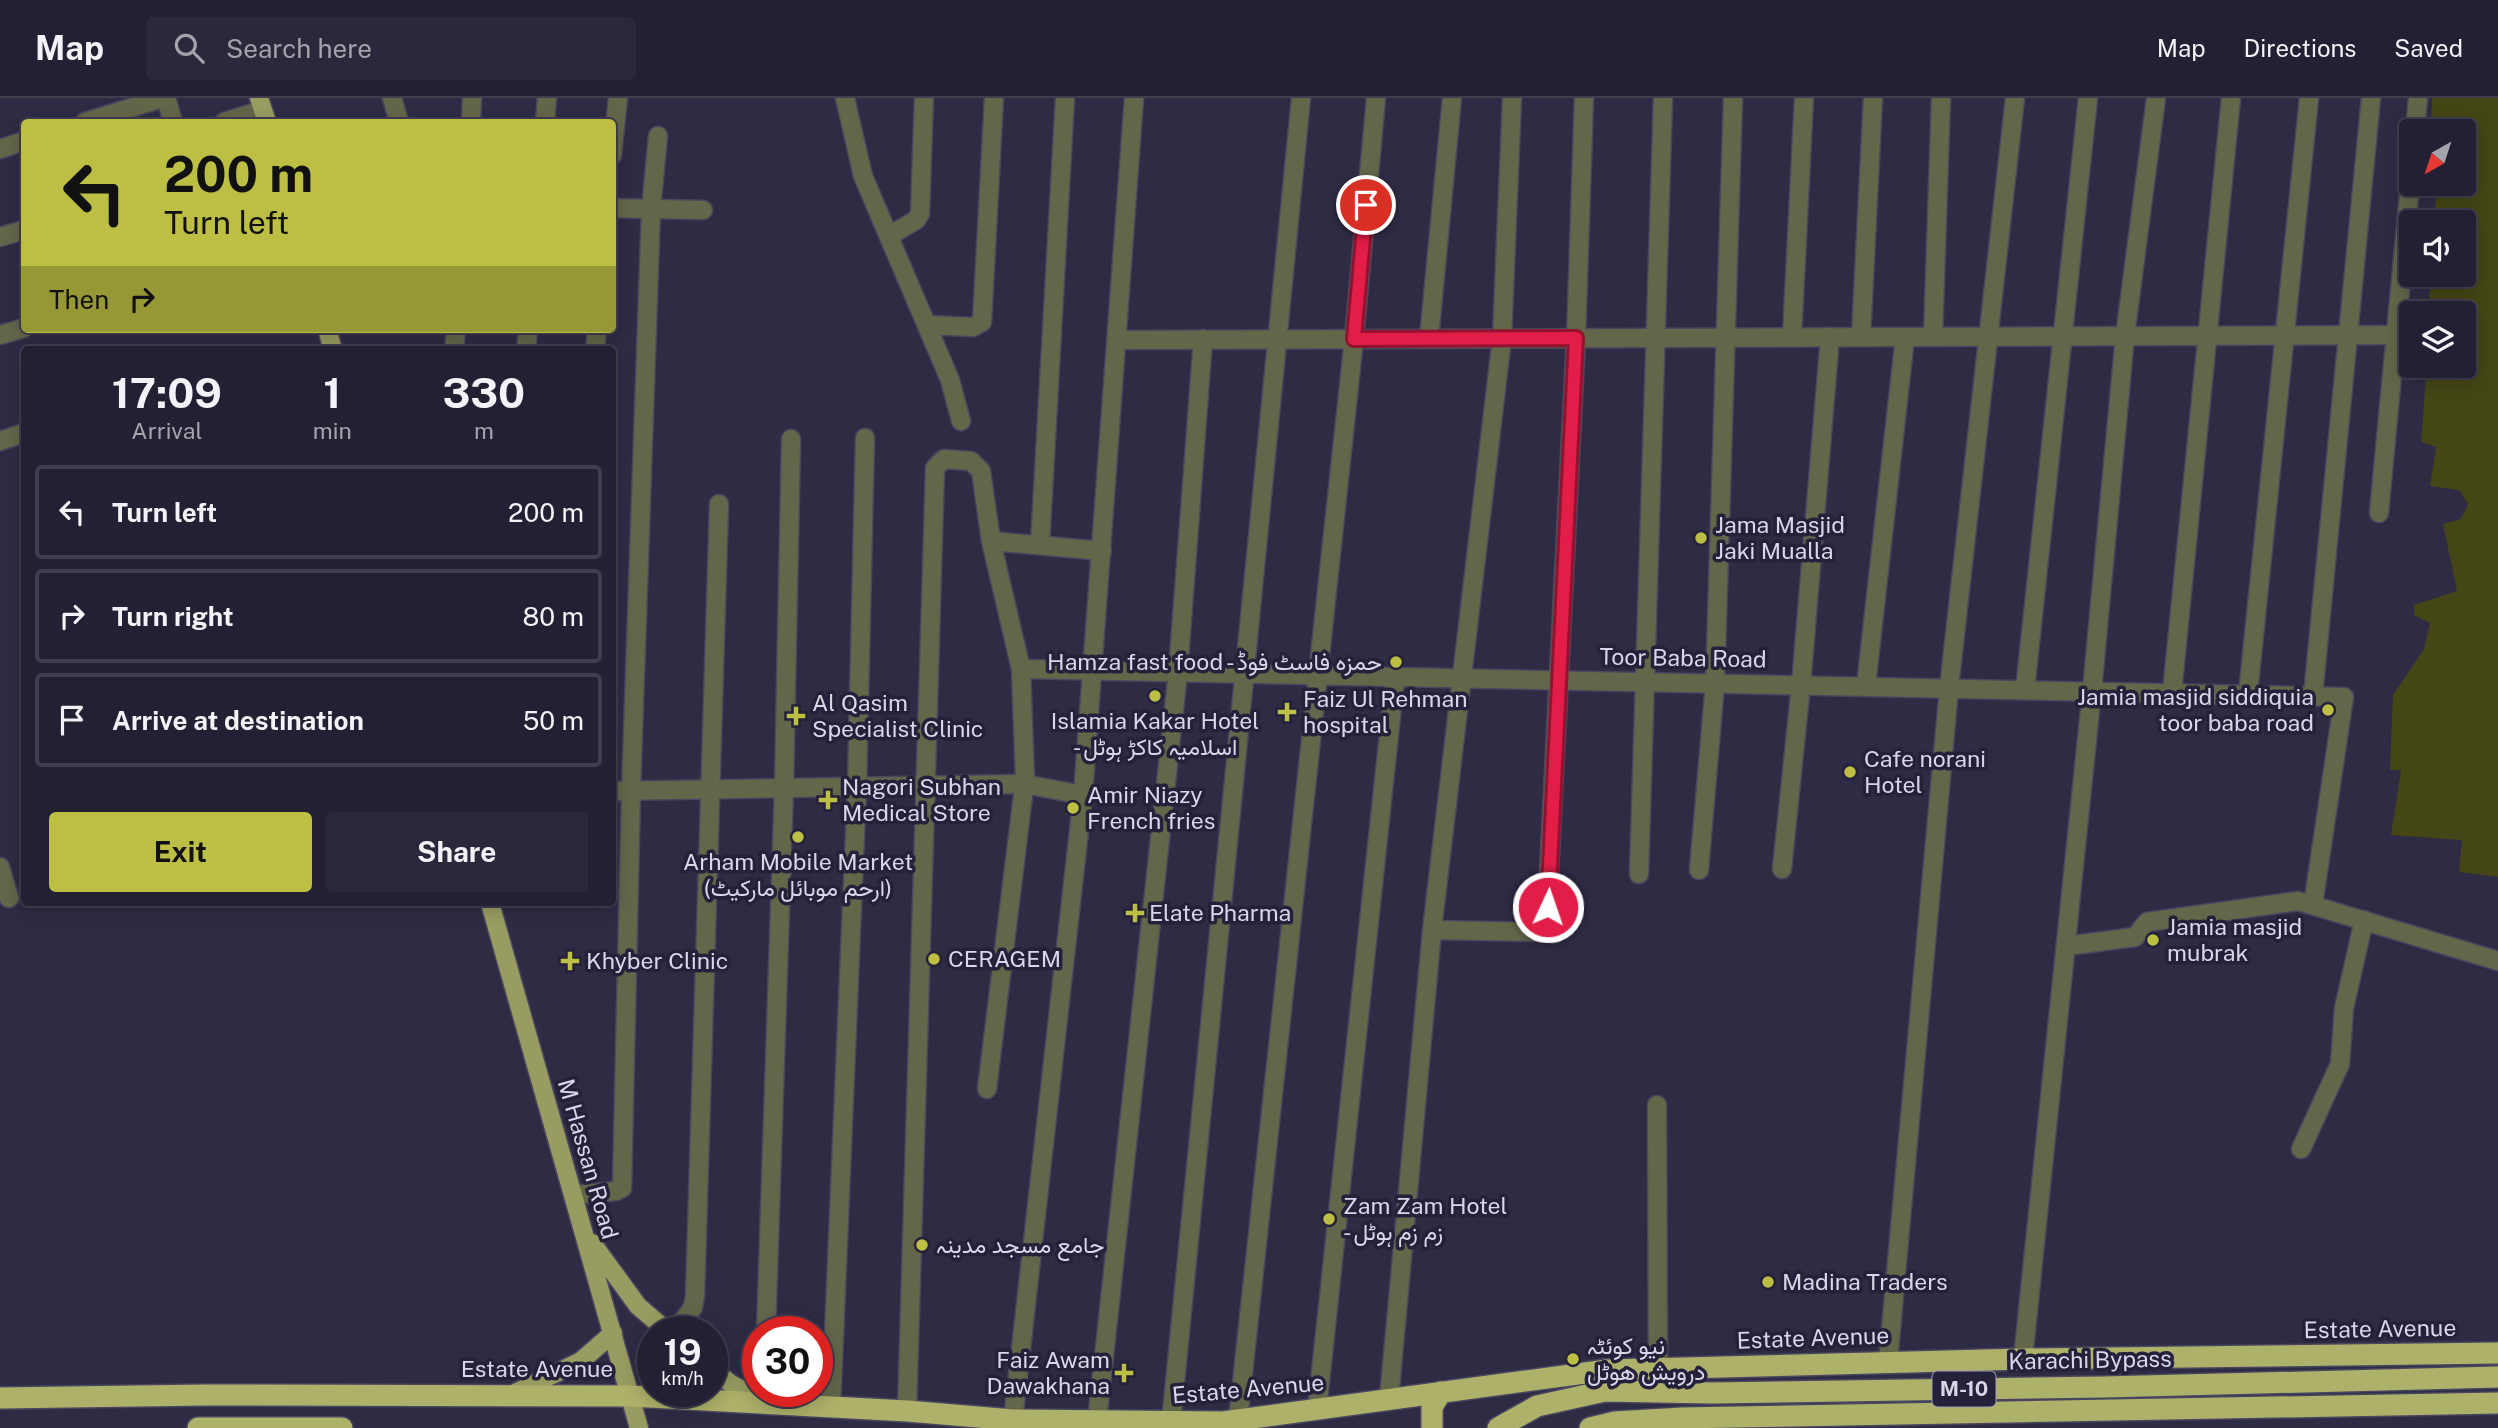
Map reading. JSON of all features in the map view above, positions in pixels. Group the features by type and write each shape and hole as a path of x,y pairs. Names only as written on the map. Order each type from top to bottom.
{"highway":[{"name":"Estate Avenue","path":"831,1407 907,1410 1013,1420 1228,1423 1307,1417 1389,1399 1607,1370 2023,1359 2498,1353"},
{"name":"Karachi Bypass","path":"1499,1428 1537,1406 1605,1391 1725,1393 2498,1377"},
{"path":"1432,1428 1432,1407 1441,1392"},
{"name":"Estate Avenue","path":"0,1398 206,1395 742,1396"},
{"name":"M-10","path":"1590,1428 1615,1422 1682,1418 2498,1403"},
{"path":"198,1428 342,1428"}],"main road":[{"name":"M Hassan Road","path":"491,906 639,1428"},
{"path":"584,1231 638,1306 650,1316"},
{"path":"511,1395 581,1361 613,1333"}],"street":[{"path":"95,119 164,98 172,119"},
{"path":"392,98 399,119"},
{"path":"471,119 472,98"},
{"path":"545,119 547,98"},
{"path":"616,119 618,98"},
{"path":"845,98 863,176 950,380 961,421"},
{"path":"889,236 916,220 920,214 924,98"},
{"path":"926,326 973,327 982,323 994,98"},
{"path":"1040,545 1065,98"},
{"path":"1013,1420 1083,795 1134,98"},
{"path":"1171,1423 1301,98"},
{"path":"1228,1423 1317,676 1354,339 1376,98"},
{"path":"1429,338 1452,98"},
{"path":"1389,1399 1432,930 1502,338 1513,98"},
{"path":"1432,930 1546,932 1576,338 1584,98"},
{"path":"1639,874 1663,98"},
{"path":"1699,870 1714,683 1733,98"},
{"path":"1792,337 1804,98"},
{"path":"1861,337 1873,98"},
{"path":"1933,337 1941,98"},
{"path":"1888,1363 1949,688 2015,98"},
{"path":"2025,690 2088,98"},
{"path":"2023,1359 2092,691 2125,336 2156,98"},
{"path":"2172,693 2231,98"},
{"path":"2248,694 2309,98"},
{"path":"2313,696 2371,98"},
{"path":"2416,119 2418,98"},
{"path":"234,119 263,110"},
{"path":"573,1195 616,1191 622,1188 631,790 651,209 658,136"},
{"path":"0,149 21,142"},
{"path":"2405,301 2410,196"},
{"path":"616,208 703,210"},
{"path":"0,237 21,231"},
{"path":"0,335 21,329"},
{"path":"1117,340 2399,335"},
{"path":"1782,869 1801,685 1830,337"},
{"path":"1866,687 1905,337"},
{"path":"1097,1421 1178,672 1203,339"},
{"path":"2379,513 2399,365"},
{"path":"0,441 21,434"},
{"path":"833,1357 856,787 865,438"},
{"path":"767,1316 784,788 791,439"},
{"path":"907,1410 935,468 944,459 971,461 981,471 991,541 1021,668 1024,784 986,1089"},
{"path":"687,1316 693,1307 695,1296 719,504"},
{"path":"991,541 1102,551"},
{"name":"Toor Baba Road","path":"1021,668 2344,697 2313,905"},
{"path":"1307,1417 1395,678"},
{"path":"616,791 1024,784 1083,795"},
{"path":"0,867 11,898"},
{"path":"2066,946 2135,937 2147,922 2298,901 2498,961"},
{"path":"2301,1149 2340,1064 2344,1008 2364,920"},
{"path":"1657,1105 1658,1369"}],"shaded area":[{"path":"2432,98 2498,98 2498,877 2459,872 2462,840 2391,835 2401,770 2390,770 2393,695 2424,649 2430,623 2414,615 2414,605 2457,591 2443,524 2461,519 2468,504 2459,490 2430,486 2436,447 2421,442 2426,378 2476,378 2476,301 2429,301 2430,287 2476,287 2476,210 2435,210 2436,196 2476,196 2476,119 2431,119"}],"place":[{"name":"Jama Masjid Jaki Mualla","path":"1701,538"},
{"name":"Hamza fast food - حمزہ فاسٹ فوڈ","path":"1396,662"},
{"name":"Islamia Kakar Hotel - اسلامیہ کاکڑ ہوٹل","path":"1155,696"},
{"name":"Jamia masjid siddiquia toor baba road","path":"2328,710"},
{"name":"Faiz Ul Rehman hospital","path":"1287,712"},
{"name":"Al Qasim Specialist Clinic","path":"796,716"},
{"name":"Cafe norani Hotel","path":"1850,772"},
{"name":"Nagori Subhan Medical Store","path":"828,800"},
{"name":"Amir Niazy French fries","path":"1073,808"},
{"name":"Arham Mobile Market (ارحم موبائل مارکیٹ)","path":"798,837"},
{"name":"Elate Pharma","path":"1135,913"},
{"name":"Jamia masjid mubrak","path":"2153,940"},
{"name":"CERAGEM","path":"934,959"},
{"name":"Khyber Clinic","path":"570,961"},
{"name":"Zam Zam Hotel - زم زم ہوٹل","path":"1329,1219"},
{"name":"جامع مسجد مدینہ","path":"922,1245"},
{"name":"Madina Traders","path":"1768,1282"},
{"name":"نیو کوئٹہ درویش ھوٹل","path":"1573,1359"},
{"name":"Faiz Awam Dawakhana","path":"1124,1373"}],"route":[{"path":"1366,205 1354,339 1576,338 1548,907"}]}
